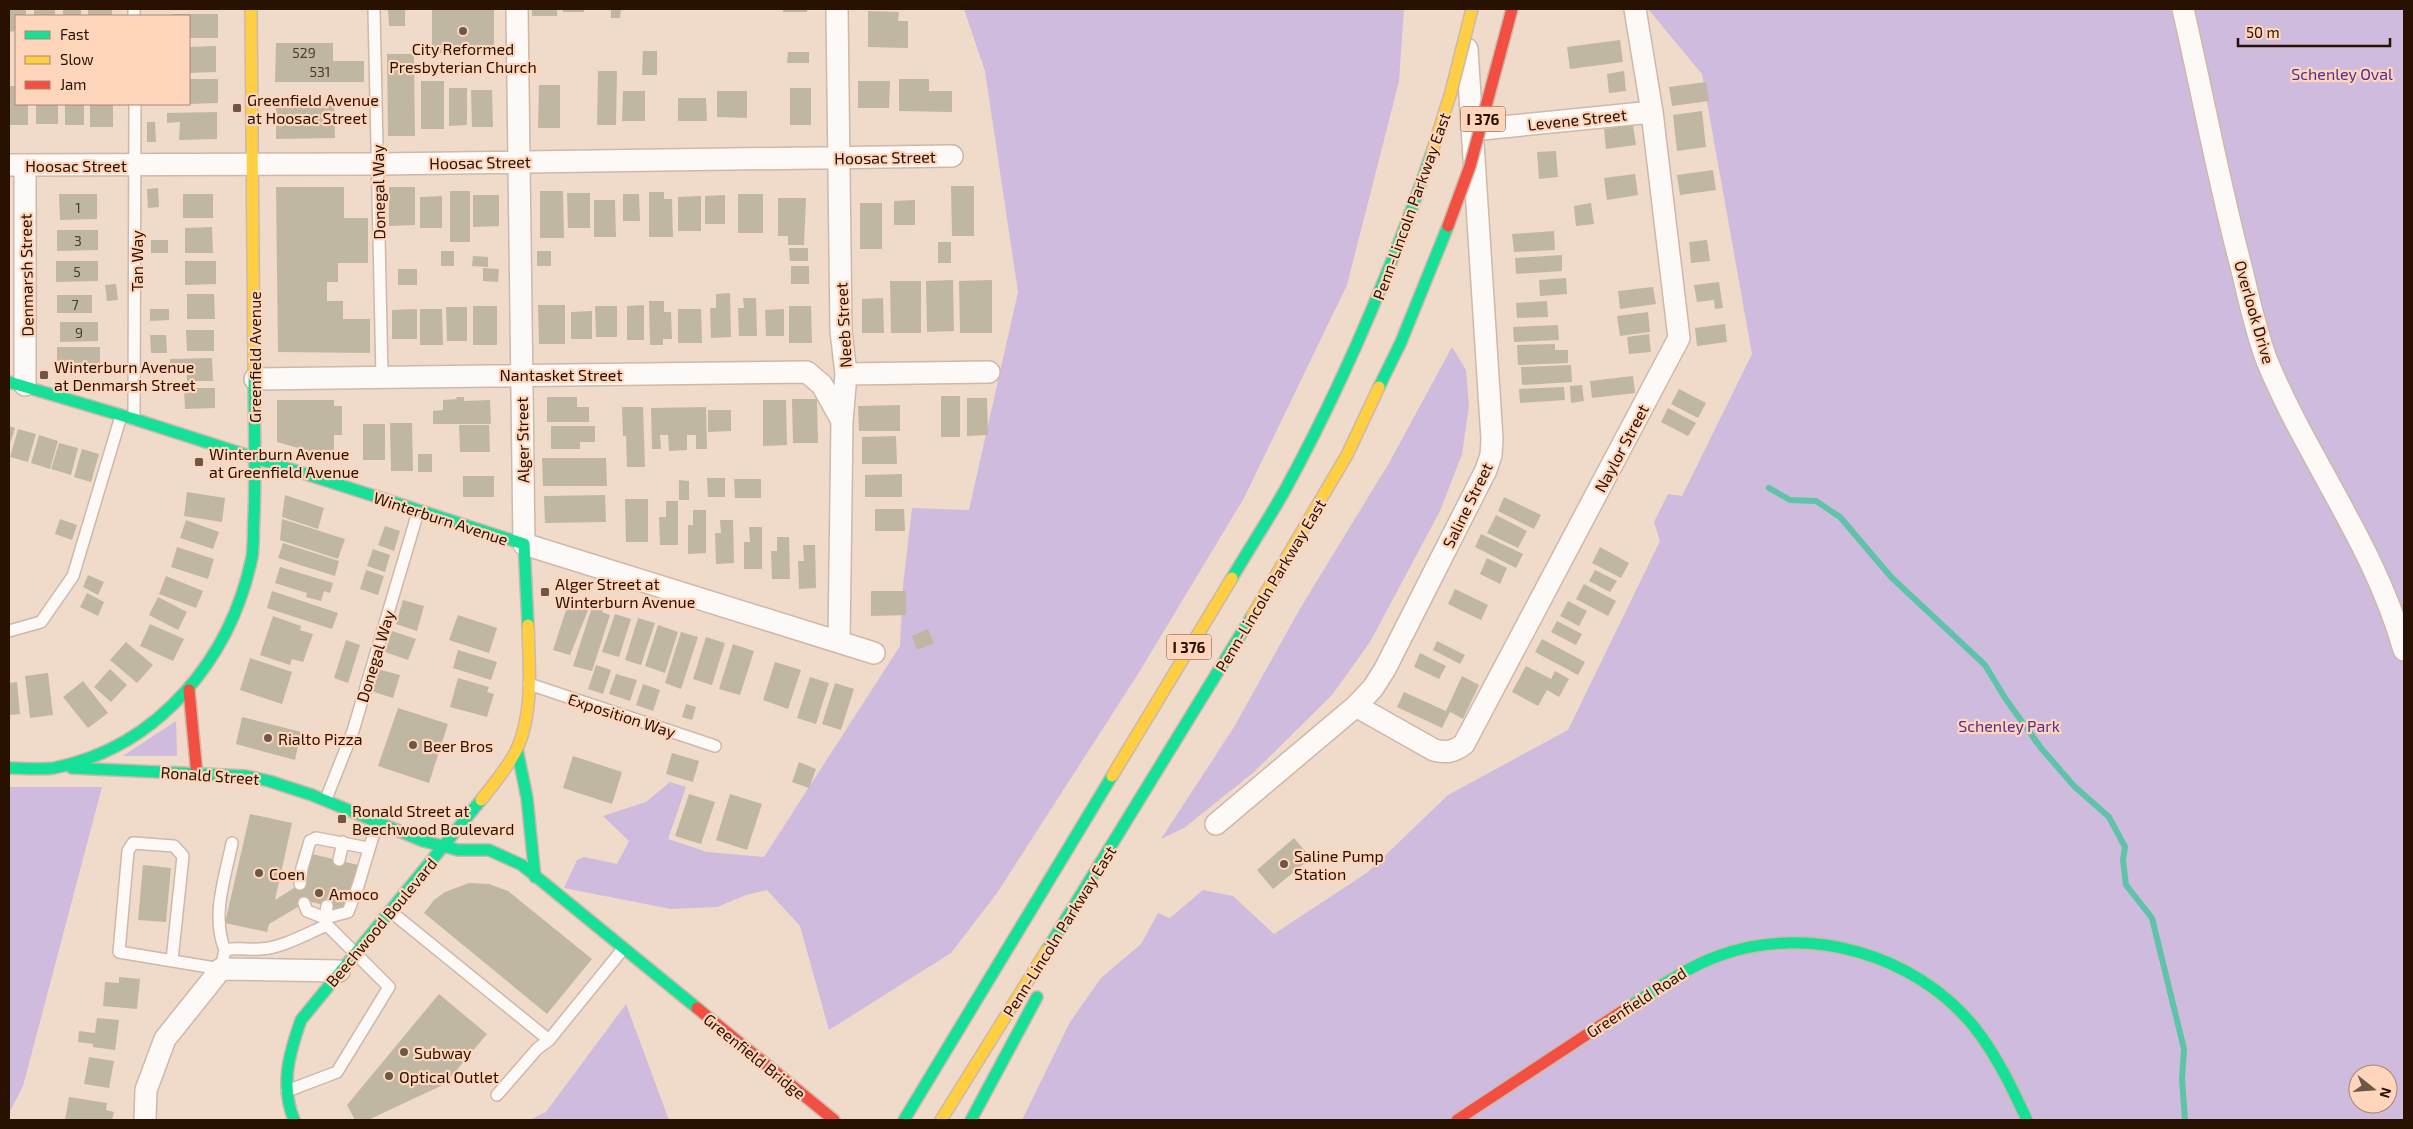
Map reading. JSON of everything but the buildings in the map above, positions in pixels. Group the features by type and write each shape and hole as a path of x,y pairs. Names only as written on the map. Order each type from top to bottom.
{"main road":[{"name":"Greenfield Avenue","path":"9,768 52,768 87,758 119,744 157,720 190,690 220,646 245,580 252,556 255,458 251,9"},
{"name":"Penn-Lincoln Parkway East","path":"904,1120 1284,491 1313,437 1341,382 1391,269 1432,152 1453,84 1472,9"},
{"name":"Penn-Lincoln Parkway East","path":"941,1120 1160,769 1316,510 1346,455 1401,342 1448,226 1475,148 1512,9"},
{"name":"Winterburn Avenue","path":"17,384 134,419 418,512 524,544"},
{"name":"Alger Street","path":"444,846 490,788 517,749 525,720 529,684 527,575 524,544"},
{"path":"190,690 197,775"},
{"path":"517,749 527,798 535,876"},
{"name":"Ronald Street","path":"52,768 246,776 267,779 297,787 416,839 444,846"},
{"path":"1070,936 1160,769"},
{"name":"Beechwood Boulevard","path":"294,1120 289,1108 287,1091 288,1056 301,1020 339,971 444,846 496,852 512,859 700,1011"},
{"name":"Greenfield Road","path":"1457,1120 1683,970 1711,958 1740,949 1767,944 1794,943 1821,944 1874,956 1921,981 1946,998 1966,1016 1982,1037 1997,1060 2027,1120"},
{"path":"971,1120 1042,988"},
{"name":"Greenfield Bridge","path":"700,1011 834,1120"}],"street":[{"name":"Alger Street","path":"517,9 524,544"},
{"name":"Neeb Street","path":"836,9 840,158 840,331 846,374 842,421 839,642"},
{"name":"Saline Street","path":"1216,824 1356,706 1373,688 1385,669 1486,470 1491,455 1492,438 1464,9"},
{"name":"Naylor Street","path":"1356,706 1434,750 1443,752 1456,751 1464,744 1679,338 1652,112 1635,9"},
{"name":"Overlook Drive","path":"2183,9 2227,216 2267,360 2314,459 2375,568 2396,619 2404,650"},
{"name":"Levene Street","path":"1472,130 1652,112"},
{"name":"Hoosac Street","path":"17,165 378,164 952,156"},
{"name":"Denmarsh Street","path":"17,165 17,384"},
{"name":"Nantasket Street","path":"254,379 522,374 808,372 822,385 842,421"},
{"path":"846,374 989,372"},
{"name":"Winterburn Avenue","path":"524,544 874,653"},
{"path":"144,1120 146,1090 165,1039 223,960 339,971"}],"lane":[{"name":"Donegal Way","path":"374,9 382,376"},
{"name":"Tan Way","path":"134,419 136,105"},
{"path":"9,631 40,622 73,576 121,416"},
{"name":"Donegal Way","path":"326,799 353,731 418,512"},
{"name":"Exposition Way","path":"529,684 715,746"},
{"path":"223,960 233,948 262,949 287,942 348,912 358,886 377,822"},
{"path":"300,884 302,868 310,841 316,838 368,848"},
{"path":"339,860 343,842"},
{"path":"172,960 183,856 174,846 133,843 128,851 118,952 172,960 223,960"},
{"path":"223,960 218,912 232,843"},
{"path":"287,1091 337,1072 389,987 354,954 326,922 307,911 304,904"},
{"path":"326,922 327,906"},
{"path":"390,911 550,1040"},
{"path":"497,1095 537,1049 550,1040 623,949"}],"green space":[{"path":"964,9 1404,9 1399,81 1347,285 1244,498 1138,674 997,893 951,953 829,1030 800,926 767,890 746,895 717,907 671,909 564,888 577,860 584,857 617,864 629,841 603,816 646,802 670,782 686,787 668,839 707,852 764,857 900,646 903,586 912,508 969,510 1018,292 985,71"},
{"name":"Schenley Park","path":"1648,9 2404,9 2404,1120 1022,1120 1070,1022 1101,978 1141,944 1158,913 1170,918 1203,890 1233,896 1274,934 1368,872 1448,795 1568,730 1660,541 1654,522 1668,494 1682,496 1752,354 1702,74"},
{"path":"1452,347 1466,370 1469,406 1462,454 1440,511 1370,642 1332,695 1254,772 1184,828 1161,839 1234,727 1301,607 1389,463"},
{"path":"176,721 177,756 123,756"},
{"path":"9,787 102,787 23,1086 9,1113"},
{"path":"626,1004 669,1120 530,1120 546,1112"}],"waterway":[{"path":"1769,488 1790,500 1816,501 1840,517 1891,577 1985,665 2005,698 2041,748 2074,786 2109,817 2125,847 2123,860 2126,885 2152,918 2184,1049 2182,1079 2185,1120"}],"traffic: fast":[{"path":"1232,578 1285,490 1347,366 1400,239 1432,152"},
{"path":"1379,387 1401,342 1448,226"},
{"path":"9,768 54,768 92,757 126,740 157,719 184,692 208,663 227,630 242,594 252,557 255,480 254,372"},
{"path":"9,382 134,419 524,544 528,625"},
{"path":"1047,950 1252,616"},
{"path":"517,749 527,798 535,877"},
{"path":"72,768 246,776 269,781 312,795 423,841 458,850 489,850 522,865 697,1008"},
{"path":"904,1120 1112,776"},
{"path":"294,1120 287,1094 287,1082 290,1057 301,1020 481,800"},
{"path":"1630,1006 1695,966 1718,956 1752,947 1787,943 1823,945 1858,952 1891,964 1922,981 1951,1002 1975,1028 1990,1050 2010,1084 2027,1120"},
{"path":"971,1120 1037,997"}],"traffic: slow":[{"path":"251,9 254,372"},
{"path":"1432,152 1451,92 1472,9"},
{"path":"1252,616 1347,455 1379,387"},
{"path":"1112,776 1232,578"},
{"path":"481,800 510,762 522,734 526,719 529,688 528,625"},
{"path":"941,1120 1047,950"}],"traffic: jam":[{"path":"1448,226 1470,166 1512,9"},
{"path":"189,690 197,775"},
{"path":"1457,1120 1630,1006"},
{"path":"697,1008 834,1120"}],"place":[{"name":"City Reformed Presbyterian Church","path":"463,31"},
{"name":"Greenfield Avenue at Hoosac Street","path":"237,108"},
{"name":"Winterburn Avenue at Denmarsh Street","path":"44,375"},
{"name":"Winterburn Avenue at Greenfield Avenue","path":"199,462"},
{"name":"Alger Street at Winterburn Avenue","path":"545,592"},
{"name":"Rialto Pizza","path":"268,738"},
{"name":"Beer Bros","path":"413,745"},
{"name":"Ronald Street at Beechwood Boulevard","path":"342,819"},
{"name":"Saline Pump Station","path":"1284,864"},
{"name":"Coen","path":"259,873"},
{"name":"Amoco","path":"319,893"},
{"name":"Subway","path":"404,1052"},
{"name":"Optical Outlet","path":"389,1076"}],"park label":[{"name":"Schenley Oval","path":"2342,73"}]}
